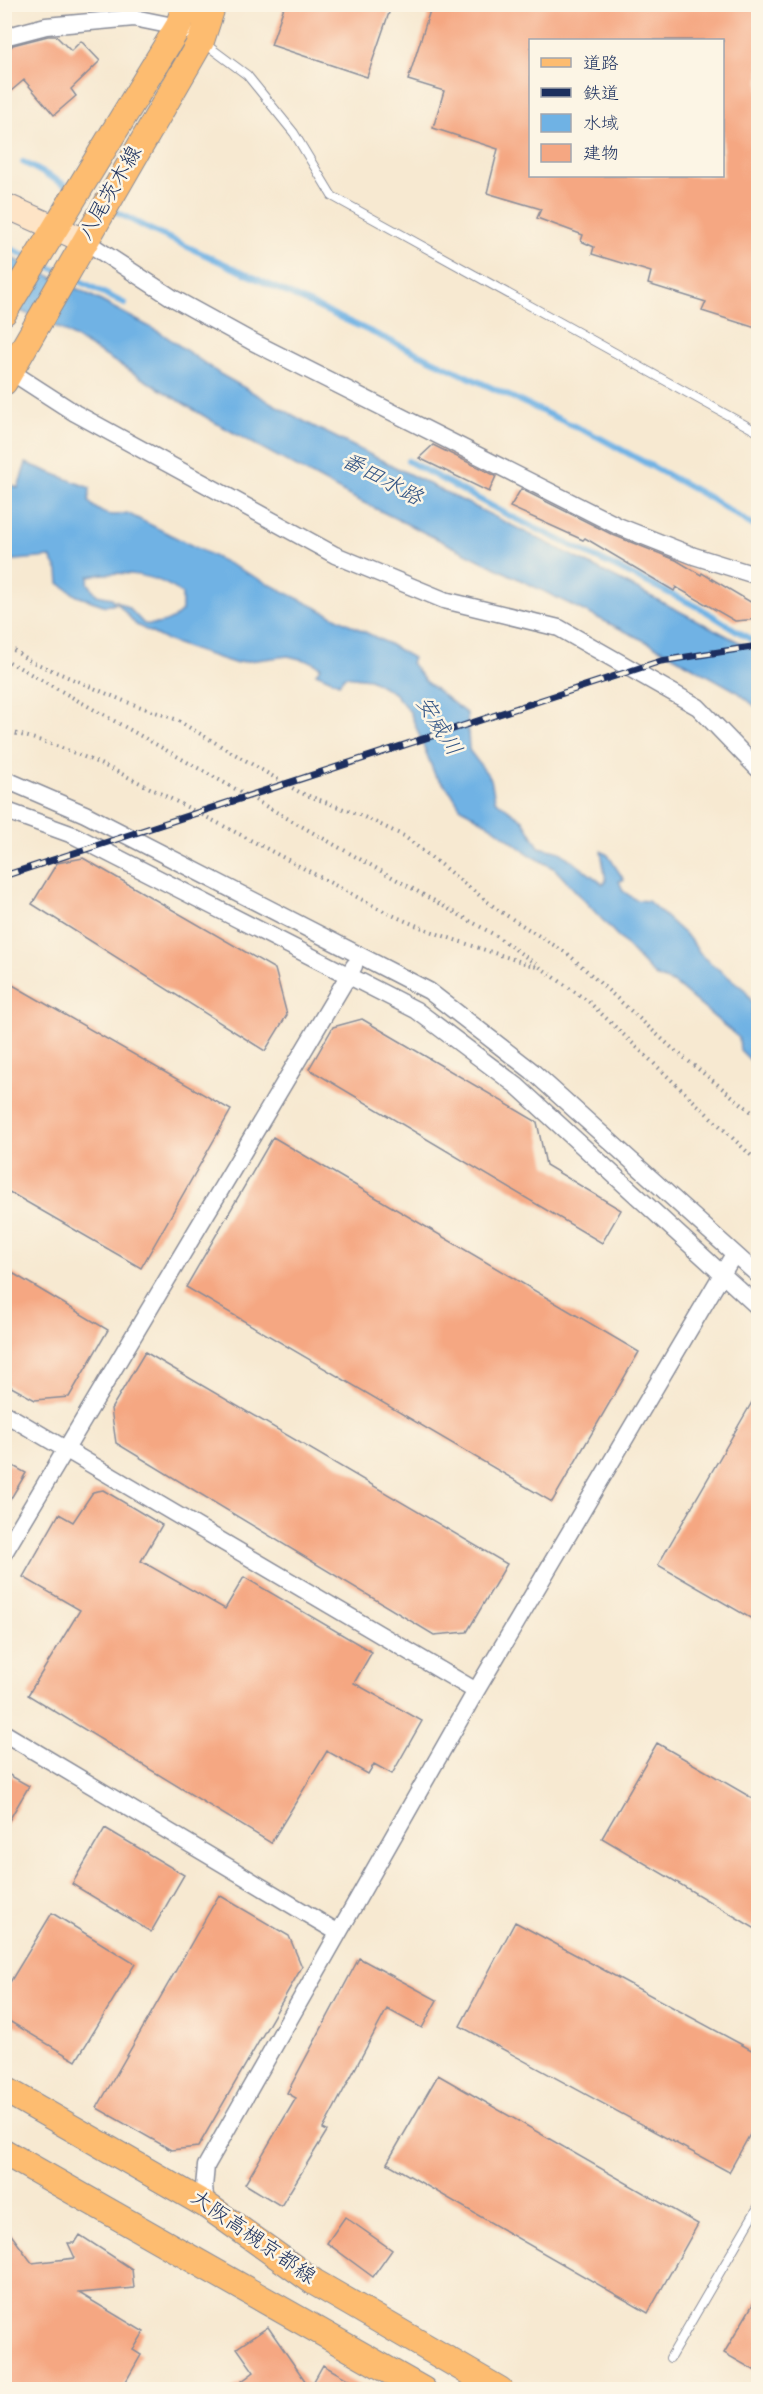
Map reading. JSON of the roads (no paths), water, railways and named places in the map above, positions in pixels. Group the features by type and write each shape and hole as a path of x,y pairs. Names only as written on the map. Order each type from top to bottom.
{"main road":[{"name":"八尾茨木線","path":"7,376 201,41 213,4"},
{"name":"八尾茨木線","path":"4,312 182,16"},
{"path":"4,205 86,240"},
{"name":"大阪高槻京都線","path":"4,2089 206,2205 314,2282 500,2390"},
{"name":"大阪高槻京都線","path":"4,2152 423,2390"}],"street":[{"path":"4,38 46,26 182,16 201,41"},
{"path":"86,240 171,297 251,341 599,516 694,556 759,576"},
{"path":"7,376 335,555 444,600 560,628 698,707 759,769"},
{"path":"4,779 85,814 429,991 532,1071 759,1275"},
{"path":"4,810 73,836 416,1010 517,1086 759,1307"},
{"path":"4,1553 359,956"},
{"path":"206,2205 204,2187 206,2166 476,1691 734,1254"},
{"path":"4,1413 476,1691"},
{"path":"4,1733 337,1932"}],"lane":[{"path":"201,41 246,75 294,133 332,196 759,432"},
{"path":"670,2358 759,2207"}],"water":[{"name":"番田水路","path":"5,255 84,292 161,333 220,374 307,423 575,557 758,652 758,709 738,692 657,647 350,496 214,422 61,329 5,304"},
{"name":"安威川","path":"26,463 90,488 89,502 102,512 111,515 127,513 413,658 411,663 425,681 467,714 469,750 491,779 495,800 523,820 539,847 560,852 603,884 606,881 601,851 608,855 624,880 619,881 623,891 636,900 648,901 688,937 703,957 745,990 753,1004 752,1016 758,1024 758,1068 740,1050 739,1038 675,984 655,976 555,869 527,853 494,828 460,807 451,792 435,775 410,712 394,693 370,679 345,676 339,683 316,673 321,667 312,662 288,656 234,663 166,640 136,625 115,600 129,608 144,624 169,621 182,611 182,594 150,577 113,573 89,576 88,583 97,595 112,598 115,604 106,606 77,596 59,583 58,571 50,557 5,561 5,482 18,488"}],"waterway":[{"path":"23,162 73,189"},
{"path":"111,209 147,228 600,438 708,497 758,529"},
{"path":"4,246 31,258"},
{"path":"40,263 61,272"},
{"path":"70,276 125,304"},
{"path":"408,461 508,515 702,609 758,644"}],"railway":[{"path":"4,876 661,661 758,646"}]}
